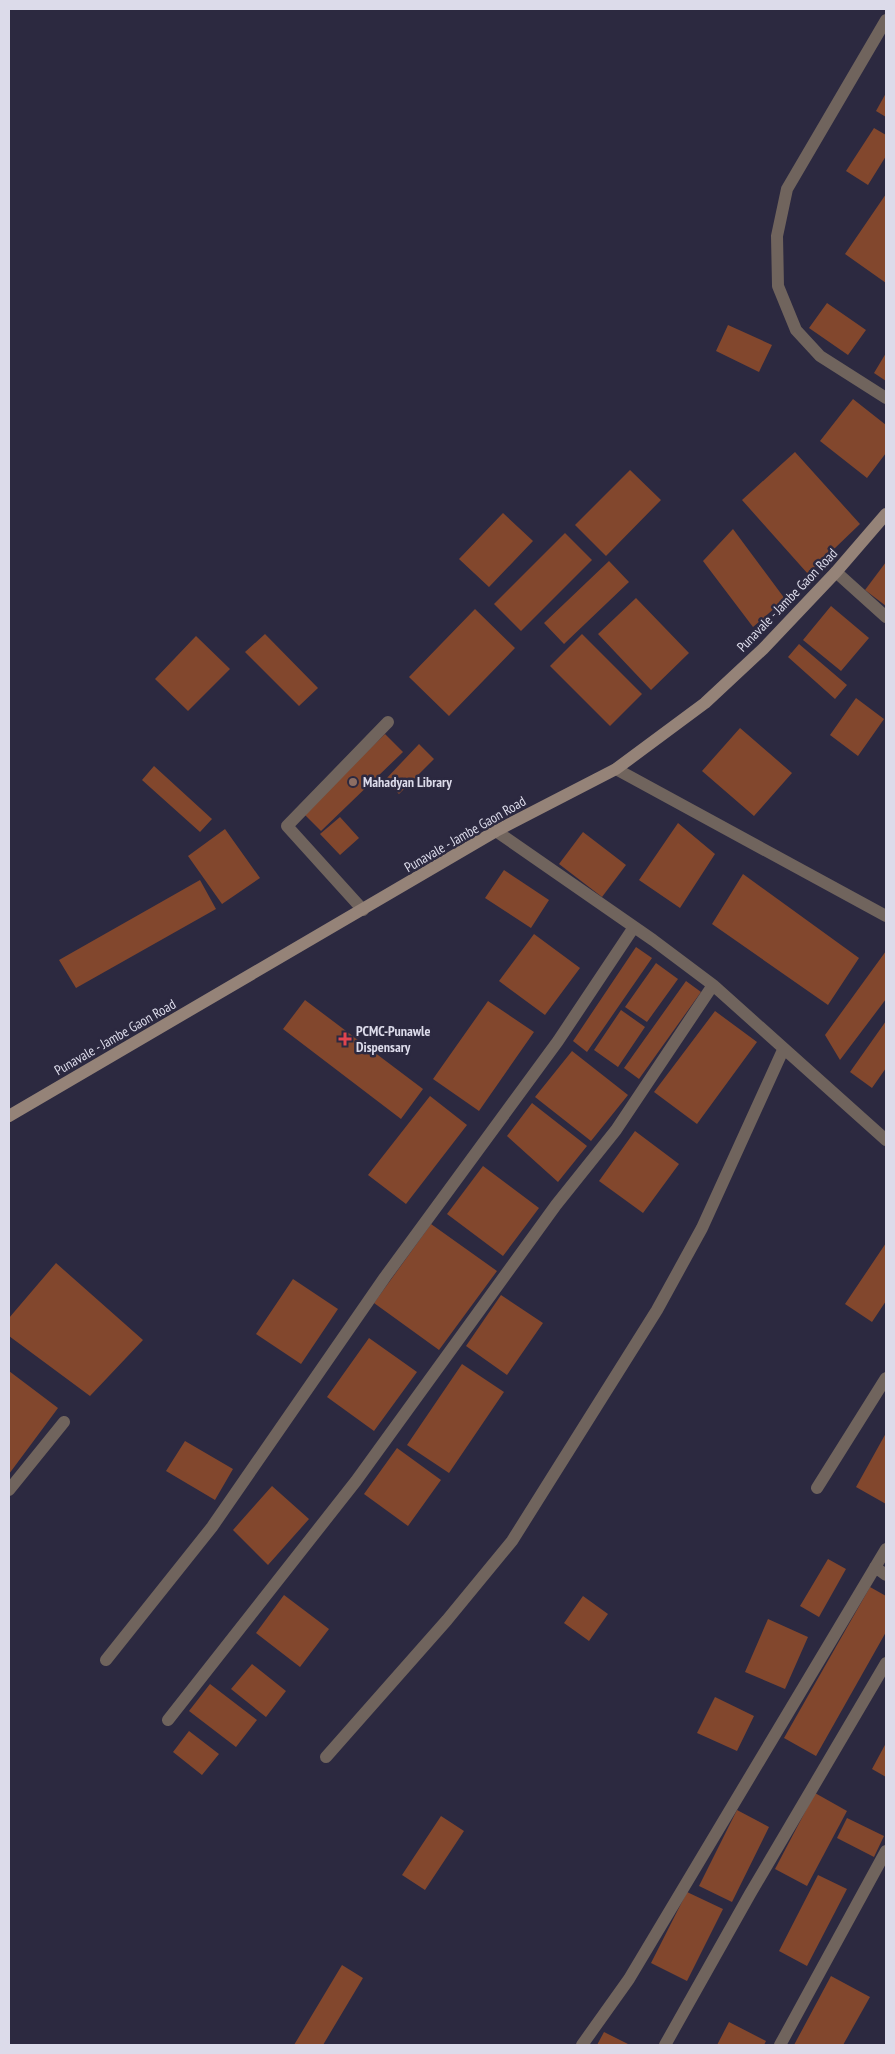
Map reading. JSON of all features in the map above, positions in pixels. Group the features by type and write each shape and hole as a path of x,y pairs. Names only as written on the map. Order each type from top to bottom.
{"street":[{"path":"886,20 787,189 777,236 778,286 796,330 820,356 886,398"},
{"name":"Punavale - Jambe Gaon Road","path":"9,1116 496,831 616,769 705,703 763,649 836,572 886,514"},
{"path":"836,572 886,617"},
{"path":"363,910 287,826 388,722"},
{"path":"616,769 886,914"},
{"path":"496,831 634,927 713,985 886,1140"},
{"path":"106,1660 212,1527 385,1277 558,1040 634,927"},
{"path":"168,1720 356,1481 556,1205 616,1130 713,985"},
{"path":"326,1757 447,1620 512,1541 657,1310 702,1228 784,1050"},
{"path":"818,1488 886,1378"},
{"path":"9,1490 64,1422"},
{"path":"582,2045 629,1979 886,1549"},
{"path":"875,1567 886,1575"},
{"path":"665,2045 750,1894 886,1663"},
{"path":"780,2045 886,1851"}],"building":[{"path":"886,93 886,117 876,111"},
{"path":"874,128 886,135 886,156 868,185 846,171"},
{"path":"886,194 886,283 845,254"},
{"path":"827,303 866,330 848,355 809,328"},
{"path":"728,325 772,345 759,372 716,351"},
{"path":"886,353 886,381 874,373"},
{"path":"853,399 886,425 886,453 867,478 820,441"},
{"path":"795,452 860,524 808,574 742,500"},
{"path":"630,470 661,500 606,556 575,525"},
{"path":"503,513 533,541 489,587 459,559"},
{"path":"733,529 785,599 753,627 703,561"},
{"path":"565,533 592,560 521,631 494,604"},
{"path":"609,561 629,582 564,644 544,623"},
{"path":"886,562 886,606 865,590"},
{"path":"636,598 689,653 651,690 598,634"},
{"path":"831,606 869,638 841,671 803,640"},
{"path":"475,609 515,648 449,716 409,677"},
{"path":"265,634 318,688 299,706 245,652"},
{"path":"582,634 642,694 610,726 550,666"},
{"path":"196,636 230,669 188,711 155,679"},
{"path":"799,644 847,685 835,699 788,657"},
{"path":"856,698 884,719 858,756 830,735"},
{"path":"740,728 792,773 754,816 702,771"},
{"name":"Mahadyan Library","path":"385,734 403,752 321,831 303,813"},
{"path":"419,744 434,759 399,794 385,780"},
{"path":"154,766 212,819 200,832 142,780"},
{"path":"340,817 359,838 340,855 320,834"},
{"path":"678,823 715,854 680,908 639,880"},
{"path":"225,829 260,878 222,904 188,856"},
{"path":"583,832 626,865 602,897 559,864"},
{"path":"504,870 549,900 531,928 485,898"},
{"path":"743,874 859,958 828,1005 712,924"},
{"path":"200,880 216,909 76,988 59,960"},
{"path":"534,934 580,968 545,1015 499,981"},
{"path":"636,947 652,958 587,1052 573,1041"},
{"path":"886,951 886,999 840,1060 825,1035"},
{"path":"656,963 678,979 647,1022 625,1007"},
{"path":"686,981 701,992 639,1079 624,1068"},
{"path":"305,1000 423,1089 401,1119 283,1029"},
{"path":"488,1001 534,1032 479,1111 433,1079"},
{"path":"621,1010 645,1027 618,1067 594,1050"},
{"path":"715,1011 757,1042 697,1124 654,1092"},
{"path":"886,1021 886,1068 872,1088 850,1072"},
{"path":"572,1051 628,1095 591,1141 535,1097"},
{"path":"430,1096 467,1125 406,1204 368,1175"},
{"path":"532,1103 587,1146 558,1182 507,1136"},
{"path":"635,1131 679,1164 643,1213 599,1181"},
{"path":"483,1166 539,1208 503,1256 447,1214"},
{"path":"431,1224 497,1271 439,1350 374,1303"},
{"path":"886,1243 886,1301 872,1322 845,1304"},
{"path":"56,1263 143,1340 90,1396 9,1336 9,1318"},
{"path":"293,1279 338,1309 301,1364 256,1334"},
{"path":"501,1295 543,1323 507,1375 466,1346"},
{"path":"369,1338 417,1372 374,1431 327,1397"},
{"path":"462,1364 504,1392 449,1473 407,1445"},
{"path":"9,1371 58,1408 9,1474"},
{"path":"886,1433 886,1504 856,1487"},
{"path":"185,1441 233,1469 215,1500 166,1471"},
{"path":"397,1448 441,1480 408,1526 364,1494"},
{"path":"272,1486 309,1519 268,1565 233,1530"},
{"path":"828,1559 846,1569 819,1617 800,1606"},
{"path":"870,1587 886,1596 886,1632 816,1756 784,1738"},
{"path":"284,1595 329,1629 300,1667 256,1633"},
{"path":"583,1596 608,1614 589,1641 564,1623"},
{"path":"768,1619 808,1637 785,1689 745,1672"},
{"path":"252,1664 286,1691 266,1717 231,1689"},
{"path":"210,1684 257,1720 236,1747 189,1711"},
{"path":"715,1697 754,1716 737,1751 697,1733"},
{"path":"189,1731 219,1754 202,1775 173,1752"},
{"path":"886,1743 886,1777 872,1769"},
{"path":"815,1793 847,1811 807,1886 775,1869"},
{"path":"737,1810 769,1827 732,1902 699,1886"},
{"path":"441,1816 464,1831 425,1890 402,1875"},
{"path":"847,1818 884,1836 874,1857 837,1838"},
{"path":"818,1875 847,1889 807,1966 779,1951"},
{"path":"687,1892 723,1909 687,1981 651,1963"},
{"path":"342,1965 363,1978 323,2045 294,2045"},
{"path":"831,1976 870,1997 843,2045 794,2045"},
{"path":"729,2022 766,2041 764,2045 717,2045"},
{"path":"604,2032 630,2045 597,2045"}],"place":[{"name":"Mahadyan Library","path":"353,782"},
{"name":"PCMC-Punawle Dispensary","path":"345,1039"}]}
